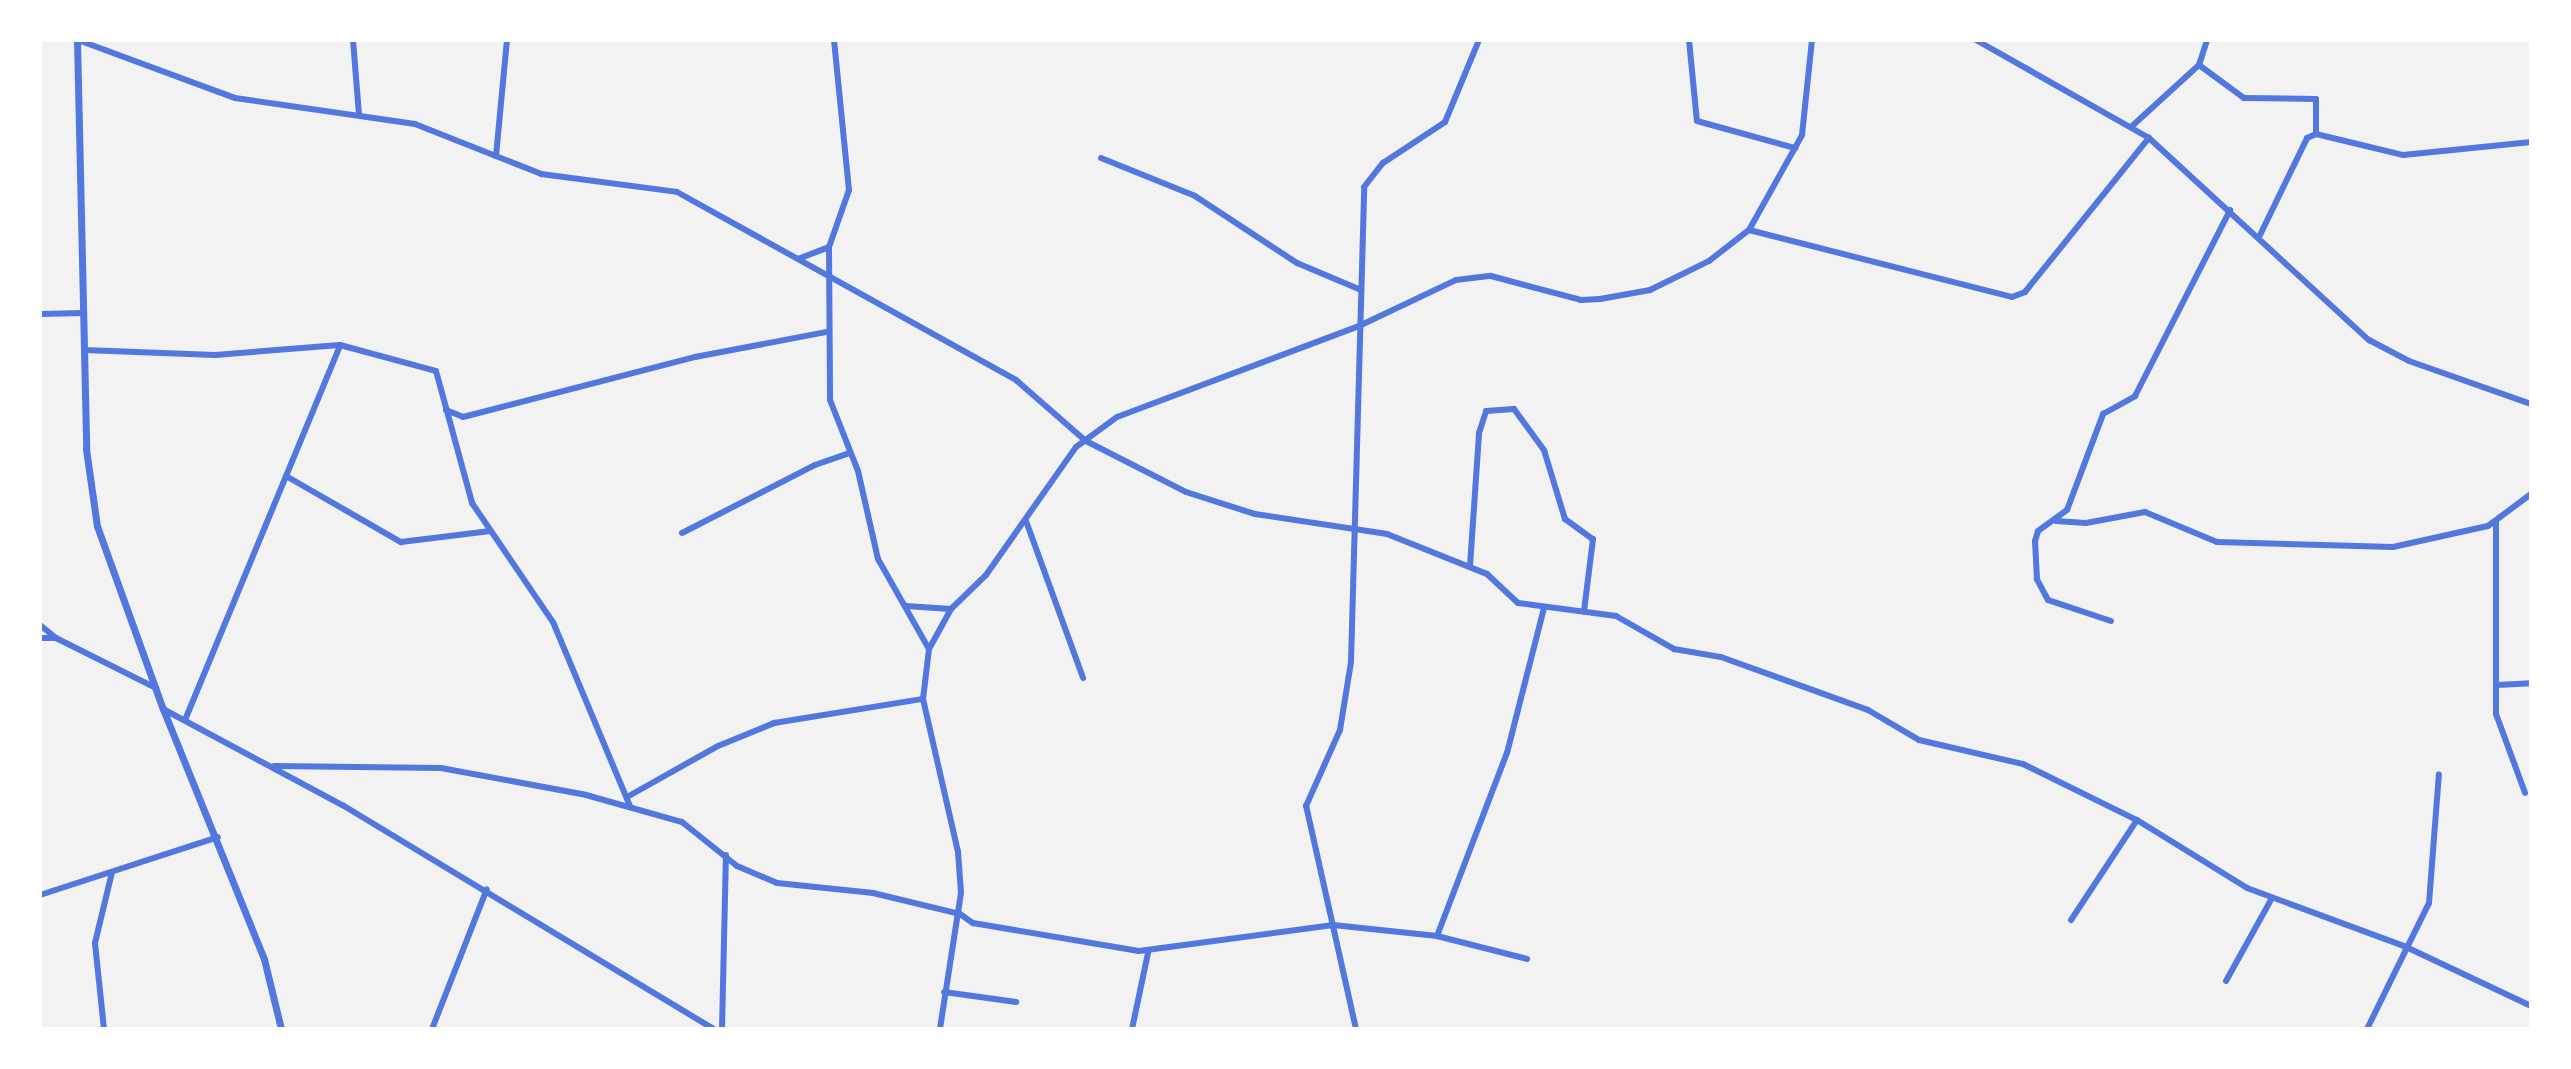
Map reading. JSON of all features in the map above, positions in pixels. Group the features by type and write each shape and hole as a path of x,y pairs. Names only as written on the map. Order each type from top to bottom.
{"street":[{"path":"281,1029 264,959 218,837 163,709 97,526 86,449 77,40 235,98 359,114 435,130 496,156 560,178 670,189 1016,380 1086,441 1224,505 1387,534 1487,574 1518,603 1584,611 1630,621 1674,649 1721,657 1807,685 1868,710 1919,740 2023,764 2137,820 2272,898 2404,946 2531,1006"},
{"path":"353,40 359,114"},
{"path":"496,156 507,40"},
{"path":"834,40 849,190 829,247 831,276 826,332 830,400 850,453 878,559 929,649"},
{"path":"1356,1029 1306,806 1340,730 1351,662 1364,187 1383,163 1445,122 1479,40"},
{"path":"1689,40 1697,121 1795,148"},
{"path":"940,1029 960,914 958,852 923,699 929,649 951,609 986,575 1076,447 1117,417 1359,326 1473,275 1514,281 1581,300 1628,296 1698,268 1749,230 1795,148 1806,123 1812,40"},
{"path":"1976,40 2149,138 2389,353 2531,404"},
{"path":"2131,127 2199,65 2207,40"},
{"path":"2199,65 2244,98 2316,99 2316,134"},
{"path":"2260,235 2307,138 2316,134 2403,155 2531,142"},
{"path":"1749,230 2012,297 2025,292 2149,138"},
{"path":"1101,158 1195,196 1297,263 1361,290"},
{"path":"2111,621 2048,600 2039,588 2035,541 2038,531 2067,510 2103,414 2135,396 2230,210"},
{"path":"798,259 829,247"},
{"path":"40,314 85,313"},
{"path":"446,410 463,417 695,357 826,332"},
{"path":"84,350 215,355 340,345 436,371 463,483 490,531 553,622 630,806"},
{"path":"185,720 340,345"},
{"path":"1470,566 1479,433 1486,411 1514,409 1544,450 1565,519 1593,539 1584,611"},
{"path":"452,433 463,417"},
{"path":"682,533 815,465 850,453"},
{"path":"286,476 401,542 490,531"},
{"path":"2054,521 2086,523 2145,512 2217,542 2353,547 2436,541 2496,522 2531,494"},
{"path":"1026,521 1083,678"},
{"path":"2496,522 2500,732 2525,793"},
{"path":"906,606 951,609"},
{"path":"1437,936 1507,753 1544,608"},
{"path":"40,625 56,638 156,688"},
{"path":"40,638 56,638"},
{"path":"2497,685 2531,683"},
{"path":"627,797 718,746 774,723 923,699"},
{"path":"163,709 274,766 487,889 713,1029"},
{"path":"274,766 456,770 630,806 682,822 747,872 777,883 873,893 960,914 973,923 1148,953 1333,925 1437,936 1527,959"},
{"path":"2367,1029 2404,946 2429,903 2434,881 2432,822 2439,774"},
{"path":"2071,920 2137,820"},
{"path":"40,903 43,894 218,837"},
{"path":"722,1029 726,855"},
{"path":"104,1029 95,943 112,871"},
{"path":"432,1029 487,889"},
{"path":"2226,981 2272,898"},
{"path":"1132,1029 1148,953"},
{"path":"944,992 1016,1002"},
{"path":"693,1029 698,1021"}]}
